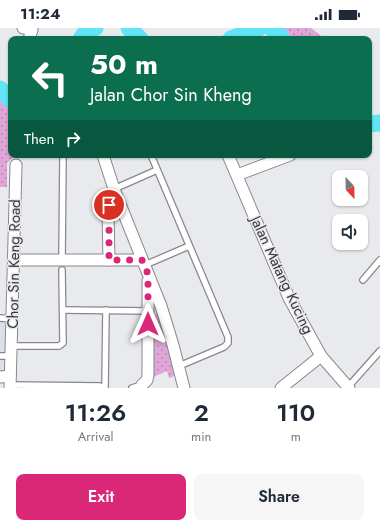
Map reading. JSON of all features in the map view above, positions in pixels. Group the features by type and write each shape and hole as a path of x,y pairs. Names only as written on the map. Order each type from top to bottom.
{"street":[{"path":"104,158 114,189 161,306 184,388"},
{"name":"Jalan Matang Kucing","path":"229,158 289,298 321,356 348,388"},
{"path":"237,175 282,158"},
{"name":"Chor Sin Keng Road","path":"8,381 12,351 16,164"},
{"path":"109,260 108,211 114,189"},
{"path":"14,260 62,265 109,260 145,266"},
{"path":"139,387 147,380 148,375 148,311 145,266"},
{"path":"281,388 321,356"}],"lane":[{"path":"0,356 12,351 59,346 63,342 63,158"},
{"path":"152,158 228,337 228,343 224,347 179,366"},
{"path":"114,189 157,170"},
{"path":"145,266 189,246"},
{"path":"363,280 380,260"},
{"path":"63,310 148,311"},
{"path":"8,381 60,387 100,386 104,388 106,310"},
{"path":"0,318 13,319"},
{"path":"348,388 380,352"}],"shaded area":[{"path":"283,28 311,28 321,36 290,36"},
{"path":"0,101 8,108 8,158 13,158 7,163 7,187 0,187"},
{"path":"160,313 177,375 169,378 167,371 151,378 153,317 155,314"},
{"path":"0,315 6,315 4,372 0,372"}],"waterway":[{"path":"83,36 95,28"},
{"path":"129,28 137,36"},
{"path":"239,36 259,28"},
{"path":"271,28 280,36"},
{"path":"0,89 8,97"},
{"path":"372,124 380,123"}],"route":[{"path":"109,205 109,260 142,260 148,274 148,324"}]}
